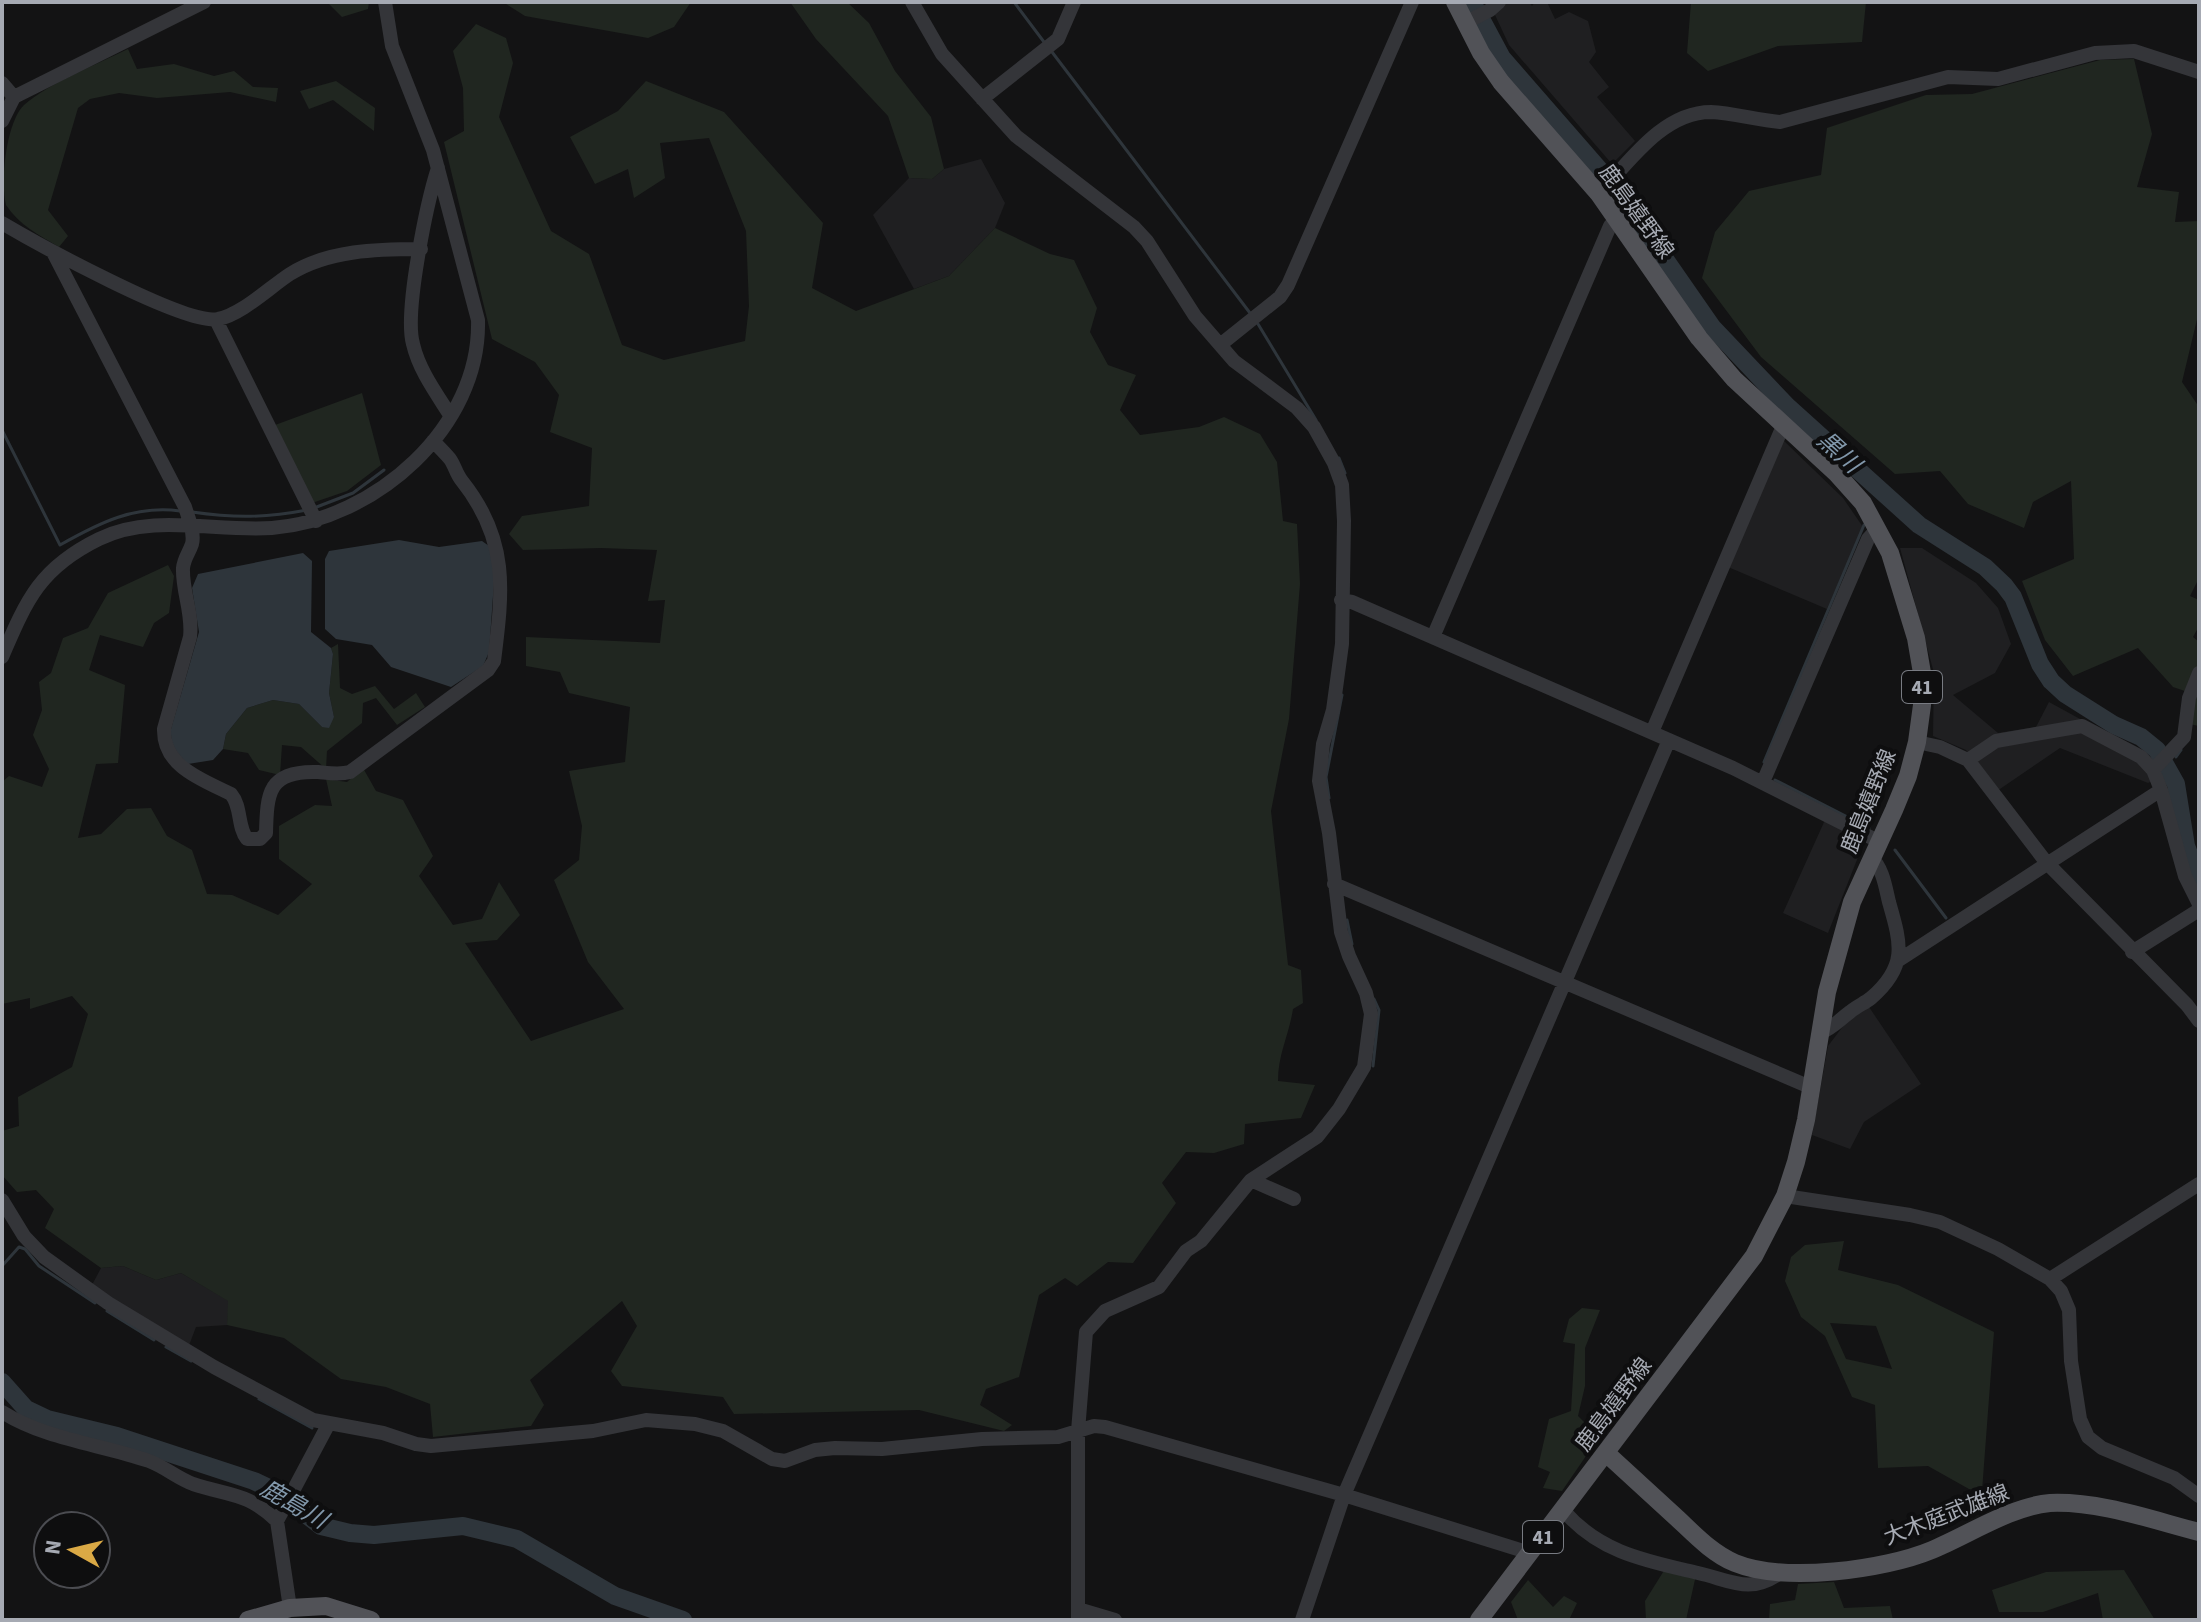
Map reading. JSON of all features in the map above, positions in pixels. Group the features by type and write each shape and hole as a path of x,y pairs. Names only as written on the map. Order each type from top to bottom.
{"main road":[{"name":"鹿島嬉野線","path":"1455,2 1481,53 1501,82 1599,194 1699,338 1734,379 1837,474 1863,503 1890,553 1916,638 1922,673 1917,742 1908,776 1852,902 1839,944 1806,1120 1785,1196 1754,1256 1479,1620"},
{"name":"大木庭武雄線","path":"1606,1453 1712,1550 1734,1563 1780,1573 1881,1565 1932,1550 2018,1512 2049,1503 2092,1506 2199,1532"},
{"path":"248,1620 290,1608 326,1606 371,1620"}],"street":[{"path":"2,121 14,97 204,2"},
{"path":"2,657 27,600 40,581 71,554 101,538 132,527 160,524 276,528 316,521 360,502 403,473 433,441 450,415 472,373 479,346 478,320 438,167 392,46 385,2"},
{"path":"912,2 942,54 982,99 1028,146 1134,227 1147,241 1195,316 1234,361 1297,408 1314,427 1342,485 1342,644 1319,781 1341,932 1366,993 1371,1014 1364,1067 1339,1109 1317,1137 1251,1180 1201,1241 1186,1251 1159,1287 1105,1311 1090,1324 1086,1332 1078,1431 1078,1615 1115,1620"},
{"path":"982,99 1058,39 1074,2"},
{"path":"1220,345 1280,297 1288,285 1412,2"},
{"path":"1465,23 1495,6"},
{"path":"1599,194 1660,130 1696,113 1716,112 1751,120 1780,122 1948,77 1998,79 2095,53 2134,51 2199,72"},
{"path":"2,83 14,97"},
{"path":"438,167 411,314 413,346 424,374 450,415"},
{"path":"1433,637 1610,226 1616,221"},
{"path":"2,223 53,252 182,313 216,320 232,314 294,271 323,260 360,251 421,249"},
{"path":"53,252 185,507 191,526 193,542 185,556 183,569 192,624 164,729 164,741 186,772 237,800 242,832 247,839 260,839 266,833 267,800 271,788 283,777 313,772 350,772 488,670 494,661 500,569 498,552 483,511 459,478 450,459 433,441"},
{"path":"216,320 316,521"},
{"path":"1652,732 1783,426"},
{"path":"1763,782 1868,539 1878,528"},
{"path":"1341,600 1352,602 1763,782 1874,849 1899,938 1899,960 1894,974 1871,998 1833,1028 1820,1033"},
{"path":"2154,768 2184,737 2189,698 2199,673"},
{"path":"1968,760 1996,741 2082,726 2141,757 2154,768 2185,876 2199,904"},
{"path":"1302,1620 1344,1495 1669,740"},
{"path":"1917,742 1940,747 1968,760 2046,862 2187,1005 2199,1021"},
{"path":"1899,960 2161,790"},
{"path":"1334,884 1810,1087"},
{"path":"2132,952 2199,910"},
{"path":"1251,1180 1294,1199"},
{"path":"2050,1279 2199,1184"},
{"path":"1785,1196 1940,1222 1998,1249 2050,1279 2061,1291 2069,1310 2071,1361 2080,1419 2088,1437 2102,1448 2174,1478 2199,1496"},
{"path":"2,1200 24,1236 44,1257 108,1303 295,1412 328,1425 383,1433 431,1446 593,1431 646,1420 695,1424 723,1431 772,1459 785,1461 815,1450 882,1449 982,1439 1058,1437 1094,1426 1125,1431 1530,1553"},
{"path":"2,1412 44,1433 147,1460 194,1484 246,1498 278,1519"},
{"path":"290,1608 278,1519 328,1425"},
{"path":"1564,1511 1576,1525 1601,1542 1637,1559 1741,1586 1767,1583 1780,1573"}],"shaded area":[{"path":"327,2 369,2 368,9 342,17"},
{"path":"503,2 691,2 674,27 648,38 525,16"},
{"path":"790,2 847,2 869,23 895,71 931,117 944,169 932,179 909,178 888,116 816,39"},
{"path":"1489,2 1529,2 1532,6 1535,2 1547,2 1555,19 1569,12 1588,21 1596,52 1589,62 1609,87 1597,97 1635,141 1612,164 1509,45"},
{"path":"1691,2 1866,2 1862,42 1778,46 1708,71 1687,53"},
{"path":"476,24 506,38 513,63 499,117 551,231 589,254 622,345 664,360 745,341 749,306 746,231 709,138 660,143 665,178 634,198 628,169 595,184 570,137 618,111 646,81 724,112 823,223 812,288 856,311 949,276 995,228 1050,254 1074,260 1097,308 1090,332 1108,365 1136,375 1120,410 1140,435 1199,427 1224,417 1260,434 1277,462 1283,521 1297,524 1300,584 1289,719 1271,811 1288,965 1301,970 1303,1003 1293,1009 1278,1081 1315,1085 1301,1118 1245,1124 1244,1144 1214,1153 1186,1152 1162,1183 1176,1203 1133,1263 1108,1262 1077,1286 1065,1278 1039,1295 1019,1377 986,1389 980,1405 1012,1425 1004,1431 919,1410 734,1414 723,1397 622,1386 611,1371 637,1326 622,1301 530,1380 544,1405 531,1426 433,1437 430,1404 386,1387 341,1379 284,1338 227,1325 228,1301 181,1273 156,1280 123,1266 101,1268 45,1228 54,1209 36,1190 17,1192 2,1175 2,1131 19,1126 18,1097 72,1067 88,1014 72,996 30,1009 30,998 2,1004 2,782 9,776 42,787 49,769 33,735 42,710 39,682 51,673 63,638 88,628 108,593 168,565 174,576 169,613 154,623 143,647 100,635 89,670 125,685 118,763 96,764 78,838 101,834 127,809 151,808 167,836 192,850 207,894 232,895 278,915 312,884 279,859 279,826 315,805 332,806 326,779 347,782 363,768 376,791 403,800 433,856 419,876 453,925 482,919 499,882 520,915 497,940 465,943 531,1041 624,1009 588,962 554,880 579,860 582,826 569,771 625,762 630,707 569,693 560,672 526,666 526,637 660,643 665,600 648,601 657,550 523,550 509,534 522,516 589,506 592,448 550,432 559,395 535,362 492,339 444,142 464,131 463,88 453,51"},
{"path":"128,49 137,69 174,64 214,76 234,71 253,87 278,88 276,102 230,92 157,98 119,93 90,99 78,108 48,210 68,236 59,247 23,224 6,205 4,168 13,125 24,105 34,97"},
{"path":"2134,59 2152,134 2137,187 2179,192 2175,222 2199,221 2199,311 2182,382 2199,407 2199,578 2190,596 2199,600 2199,626 2193,637 2199,642 2199,726 2184,723 2185,691 2173,687 2138,648 2073,676 2045,640 2022,581 2074,559 2071,481 2033,502 2024,528 1968,504 1940,471 1895,474 1761,357 1702,278 1715,232 1749,191 1821,175 1827,128 1926,95 1972,94 2100,60"},
{"path":"336,81 375,108 374,131 333,100 309,109 300,91"},
{"path":"981,159 1005,203 995,228 949,276 914,289 873,215 909,178 932,179 944,169"},
{"path":"362,393 381,465 347,491 312,503 275,425"},
{"path":"1783,440 1843,498 1863,527 1827,609 1728,567"},
{"path":"399,540 439,547 482,541 489,546 495,568 489,652 483,666 451,687 391,667 372,645 336,639 325,629 325,559 329,551"},
{"path":"1900,548 1922,548 1976,583 1998,608 2011,644 1995,673 1953,695 1998,733 2036,727 2049,702 2144,754 2159,778 2148,783 2060,748 1997,791 1966,750 1933,736 1934,673"},
{"path":"303,553 312,561 311,632 331,648 333,654 329,693 334,717 329,728 322,727 299,704 273,700 247,708 226,734 223,749 213,760 188,764 175,748 171,729 199,632 192,588 198,574"},
{"path":"338,644 340,688 352,694 375,686 394,709 416,693 425,707 397,725 376,698 363,703 362,723 327,751 326,769 301,747 282,745 280,775 259,770 248,753 223,749 226,734 247,708 273,700 299,704 322,727 334,717 329,693 331,648"},
{"path":"1825,820 1864,842 1828,933 1783,913"},
{"path":"1869,1007 1921,1084 1864,1122 1850,1149 1812,1135 1828,1046 1847,1021"},
{"path":"1844,1241 1838,1270 1898,1285 1994,1332 1982,1491 1969,1489 1928,1466 1878,1468 1875,1405 1852,1397 1825,1336 1801,1317 1785,1281 1791,1257 1805,1245","holes":["1830,1323 1876,1326 1892,1369 1846,1359"]},
{"path":"123,1266 156,1280 181,1273 229,1301 227,1325 196,1327 188,1348 92,1285 101,1268"},
{"path":"1582,1308 1600,1310 1585,1348 1585,1386 1578,1416 1599,1437 1562,1491 1543,1488 1550,1472 1538,1467 1549,1419 1571,1411 1575,1344 1563,1342 1569,1319"},
{"path":"1665,1569 1696,1575 1686,1620 1646,1620 1645,1601"},
{"path":"2124,1570 2155,1620 2103,1620 2098,1593 2043,1612 1999,1612 1992,1590 2046,1572"},
{"path":"1528,1580 1553,1607 1564,1596 1577,1603 1569,1620 1518,1620 1511,1602"},
{"path":"1834,1582 1844,1608 1890,1606 1893,1620 1769,1620 1770,1604 1795,1600 1798,1584"}],"waterway":[{"path":"1014,2 1044,42"},
{"name":"黒川","path":"1472,2 1502,58 1617,190 1712,327 1787,406 1919,525 1985,567 2004,585 2013,597 2040,664 2051,681 2065,694 2114,725 2141,737 2157,750 2176,784 2186,846 2199,879"},
{"path":"1052,52 1250,313"},
{"path":"1258,324 1316,420"},
{"path":"2,430 60,545 103,523 132,513 180,511"},
{"path":"1339,458 1345,473"},
{"path":"314,508 353,493 384,470"},
{"path":"192,512 250,516 307,510"},
{"path":"1764,762 1864,525"},
{"path":"1329,798 1326,777 1342,695"},
{"path":"2176,757 2181,750"},
{"path":"1775,780 1869,828"},
{"path":"1895,850 1946,918"},
{"path":"1347,920 1352,944"},
{"path":"1373,1066 1379,1010 1374,999"},
{"path":"2,1266 19,1247 25,1249 39,1266 95,1303"},
{"path":"107,1311 154,1340"},
{"path":"166,1347 191,1361"},
{"name":"鹿島川","path":"2,1382 26,1409 47,1419 117,1436 254,1481 275,1491 321,1526 374,1535 463,1526 517,1539 615,1596 683,1620"},
{"path":"259,1399 312,1428"}]}
